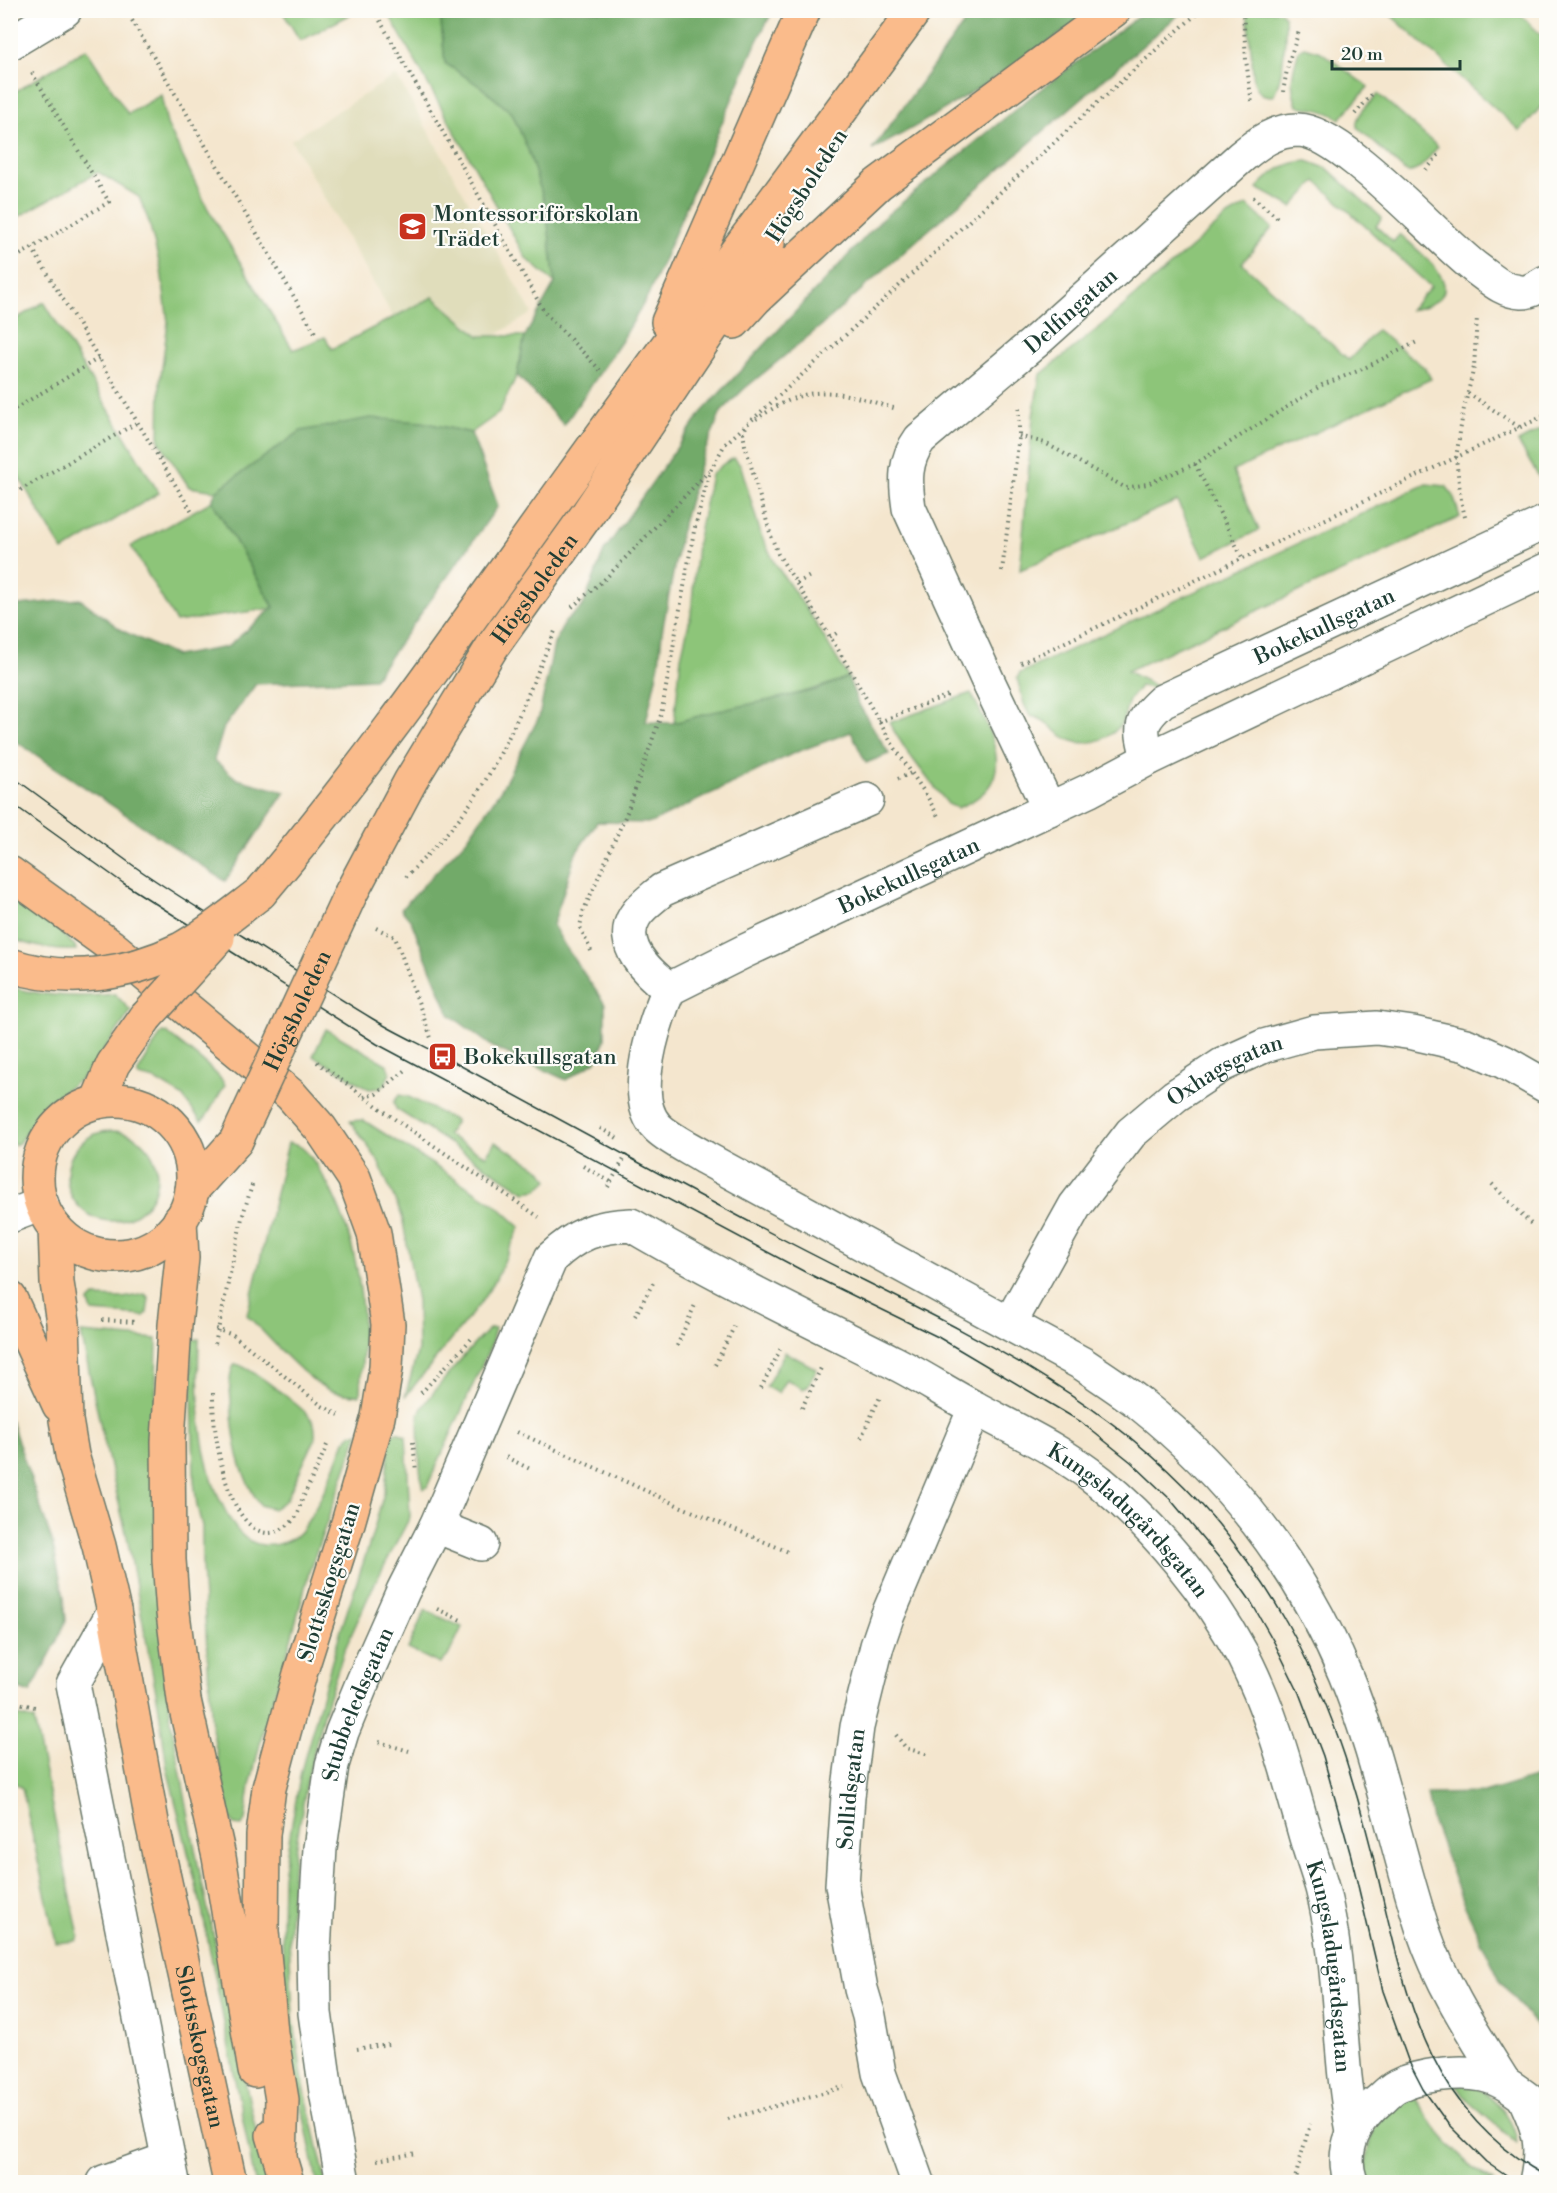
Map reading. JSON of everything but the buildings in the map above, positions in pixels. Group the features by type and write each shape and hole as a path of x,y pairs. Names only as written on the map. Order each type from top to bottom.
{"main road":[{"path":"659,381 804,10"},
{"name":"Högsboleden","path":"192,1190 236,1141 351,893 411,780 492,647 588,513 659,381 915,10"},
{"name":"Högsboleden","path":"97,1102 113,1064 146,1017 260,893 313,831 659,381 920,10"},
{"path":"659,381 755,299 878,184 1114,10"},
{"name":"Högsboleden","path":"10,873 111,946 243,1056"},
{"name":"Högsboleden","path":"10,965 45,974 75,976 111,973 153,961 182,948 214,928 260,893"},
{"name":"Slottsskogsgatan","path":"243,1056 291,1095 321,1129 354,1178 374,1233 388,1324 386,1368 378,1417 268,1788 263,1835 262,1931 271,2033 282,2100 284,2169"},
{"name":"Högsboleden","path":"10,1169 78,1246 96,1253 115,1256 134,1254 168,1235 180,1220 190,1201 193,1172 182,1138 164,1118 149,1108 133,1102 97,1102 70,1114 50,1135 39,1162 45,1208"},
{"name":"Slottsskogsgatan","path":"45,1208 63,1322 66,1420 78,1481 99,1546 114,1611 152,1822 230,2182"},
{"name":"Slottsskogsgatan","path":"180,1220 182,1258 175,1325 168,1464 169,1560 177,1642 184,1700 219,1857 260,2103 284,2169"},
{"name":"Slottsskogsgatan","path":"10,1298 66,1420"}],"street":[{"path":"12,42 65,10"},
{"path":"1271,138 1311,131 1344,150 1468,262 1503,289 1524,293 1546,282"},
{"name":"Delfingatan","path":"1049,809 909,508 906,487 911,452 920,439 1271,138"},
{"name":"Bokekullsgatan","path":"1148,759 1142,729 1149,712 1162,701 1546,522"},
{"name":"Bokekullsgatan","path":"669,989 1090,790 1148,759 1546,570"},
{"path":"867,800 662,890 635,915 628,930 632,947 654,977 669,989 651,1036 645,1074 650,1116 658,1127 705,1158 1083,1364 1138,1402 1184,1441 1218,1475 1272,1541 1307,1597 1346,1676 1424,1931 1454,2001 1525,2097 1538,2126 1540,2150 1536,2182"},
{"name":"Oxhagsgatan","path":"1010,1323 1075,1206 1131,1133 1175,1096 1222,1065 1264,1046 1314,1032 1377,1028 1413,1033 1466,1046 1533,1077 1546,1086"},
{"path":"10,1216 45,1208"},
{"name":"Kungsladugårdsgatan","path":"551,1258 568,1242 591,1230 631,1225 752,1291 895,1363 1064,1457 1099,1482 1170,1552 1200,1588 1225,1624 1244,1658 1275,1731 1322,1890 1337,1972 1350,2140 1348,2173 1351,2182"},
{"name":"Stubbeledsgatan","path":"343,2182 326,2092 315,2013 314,1950 320,1848 332,1765 342,1732 403,1591 436,1526 551,1258"},
{"name":"Sollidsgatan","path":"918,2182 881,2077 869,2016 861,1989 842,1885 848,1796 857,1727 877,1646 975,1408"},
{"path":"436,1526 481,1544"},
{"path":"104,2182 170,2171 73,1684 114,1611"},
{"path":"1330,2182 1350,2140 1374,2104 1395,2087 1417,2079 1441,2075 1482,2074 1525,2097"}],"path":[{"path":"126,10 317,336"},
{"path":"595,958 580,927 583,912 628,810 661,715 694,531 710,471 724,444 897,289 1108,92 1201,10"},
{"path":"1243,10 1246,60 1271,138"},
{"path":"1542,10 1546,15"},
{"path":"373,12 545,313 600,370"},
{"path":"1271,138 1299,31"},
{"path":"10,261 109,202 12,42"},
{"path":"32,248 193,514"},
{"path":"1476,555 1461,500 1456,458 1475,356 1477,314"},
{"path":"1002,571 1019,436 1045,443 1126,488 1168,476 1195,464 1322,385 1358,371 1419,340"},
{"path":"10,412 99,358"},
{"path":"942,422 830,392 802,396 747,425 743,432 778,554 830,637 879,722 927,796 957,853"},
{"path":"1468,393 1519,428"},
{"path":"879,722 987,679 1546,415"},
{"path":"10,496 138,422"},
{"path":"1195,464 1244,559"},
{"path":"571,608 606,578 710,471"},
{"path":"797,583 812,575"},
{"path":"406,877 447,835 484,783 512,733 558,624"},
{"path":"830,637 840,631"},
{"path":"368,925 395,937 432,1038"},
{"path":"364,1097 375,1094 406,1070"},
{"path":"606,1190 631,1145"},
{"path":"583,1166 611,1182"},
{"path":"215,1348 242,1218 255,1176"},
{"path":"1492,1184 1533,1226"},
{"path":"538,1216 550,1212"},
{"path":"635,1316 654,1281"},
{"path":"677,1346 700,1295"},
{"path":"715,1365 740,1316"},
{"path":"63,1322 89,1319 218,1329 233,1335 322,1406 340,1415 378,1417"},
{"path":"761,1388 785,1340"},
{"path":"802,1408 825,1361"},
{"path":"213,1389 217,1441 228,1487 238,1510 248,1524 261,1533 273,1533 285,1527 296,1517 328,1443"},
{"path":"861,1438 883,1390"},
{"path":"336,1425 340,1415"},
{"path":"512,1430 677,1505 790,1553"},
{"path":"501,1455 532,1470"},
{"path":"432,1607 461,1620"},
{"path":"10,1701 40,1708"},
{"path":"378,1742 410,1751"},
{"path":"346,2051 389,2044"},
{"path":"728,2119 881,2077"},
{"path":"1294,2182 1311,2118"},
{"path":"376,2160 417,2153"}],"shaded area":[{"name":"Montessoriförskolan Trädet","path":"396,75 532,313 428,377 291,140"}],"green space":[{"path":"1147,10 1183,11 821,326 744,389 721,412 701,461 681,531 662,632 659,664 646,722 674,723 713,712 816,690 848,677 858,703 889,754 866,763 851,732 794,753 651,823 597,822 576,853 553,925 605,1004 605,1039 596,1061 566,1080 493,1047 449,1014 411,921 401,909 467,839 502,788 539,717 554,644 565,622 583,606 604,551 702,412 882,219 1033,95"},
{"path":"282,11 357,11 302,40 299,39"},
{"path":"387,11 440,11 445,63 481,87 512,113 528,149 546,207 555,283 526,258"},
{"path":"440,11 773,11 757,41 648,296 621,342 564,425 517,375 525,336 555,283 546,207 528,150 512,113 481,87 445,63"},
{"path":"973,11 1095,11 958,101 872,150"},
{"path":"1247,11 1280,11 1285,16 1282,68 1273,96 1261,93 1254,82"},
{"path":"1386,11 1517,11 1546,40 1546,101 1520,131"},
{"path":"1305,47 1321,52 1368,87 1340,119 1325,111 1297,106 1292,84 1293,72 1299,50"},
{"path":"86,49 128,114 161,95 167,124 208,209 293,350 325,337 332,349 433,297 479,336 525,336 517,375 499,413 471,433 422,422 301,431 216,491 189,487 159,441 160,382 168,322 161,270 149,222 139,197 98,172 11,221 11,94"},
{"path":"1378,94 1438,147 1423,165 1414,171 1405,171 1357,127 1361,113"},
{"path":"1307,161 1328,169 1382,218 1376,226 1393,242 1400,234 1423,255 1441,276 1444,287 1441,296 1430,304 1410,310 1431,287 1316,181 1292,207 1257,188 1279,169 1292,163"},
{"path":"1247,205 1272,228 1242,263 1349,360 1377,330 1425,368 1431,379 1233,471 1259,530 1204,557 1177,501 1020,570 1033,416 1040,375 1096,330 1226,217"},
{"path":"44,302 159,493 63,551 11,464 11,322"},
{"path":"370,418 422,422 471,433 498,506 374,679 256,684 224,727 214,760 237,779 285,792 225,881 11,738 11,603 19,605 80,599 123,631 176,656 227,647 274,607 212,501 216,491 301,431"},
{"path":"1546,427 1546,476 1540,479 1518,442"},
{"path":"734,458 741,466 761,535 776,565 813,619 848,677 805,692 674,723 681,657 691,614 697,543 711,475"},
{"path":"1426,484 1446,486 1453,495 1460,517 1127,671 1163,690 1140,686 1130,699 1124,718 1114,732 1093,742 1078,742 1059,734 1044,721 1030,716 1017,678 1020,673"},
{"path":"212,501 274,608 176,622 131,546"},
{"path":"971,693 993,742 996,758 995,773 989,786 977,798 957,808 948,804 928,779 889,723"},
{"path":"10,896 49,922 75,946 76,950 51,949 11,939"},
{"path":"10,987 63,996 115,994 131,1011 95,1063 81,1079 44,1104 19,1143 14,1145 10,1139"},
{"path":"326,1029 388,1065 390,1073 385,1084 380,1088 369,1089 313,1056"},
{"path":"162,1032 167,1033 215,1072 225,1085 206,1117 201,1121 182,1096 155,1080 138,1076 138,1072"},
{"path":"399,1095 409,1097 456,1121 447,1135 486,1156 495,1142 540,1169 548,1180 537,1190 525,1192 396,1109 394,1102"},
{"path":"363,1120 495,1204 520,1227 495,1281 479,1305 405,1397 418,1350 417,1301 402,1216 377,1159 350,1121"},
{"path":"112,1131 129,1135 144,1144 153,1159 157,1176 153,1193 144,1208 129,1217 112,1221 95,1217 80,1208 71,1193 67,1176 71,1159 80,1144 95,1135"},
{"path":"288,1143 301,1147 315,1162 341,1213 354,1255 363,1322 360,1395 339,1393 322,1386 300,1368 247,1315"},
{"path":"145,1294 149,1298 147,1313 144,1316 92,1312 89,1302 94,1297 123,1298"},
{"path":"491,1328 495,1328 491,1345 427,1487 423,1489 419,1452 419,1414 452,1370"},
{"path":"81,1333 157,1339 155,1425 163,1657 172,1727 198,1864 267,2182 255,2182 201,1905 167,1768 158,1703 127,1537"},
{"path":"199,1339 199,1404 209,1469 228,1516 235,1528 249,1541 263,1545 280,1544 300,1532 321,1497 345,1441 351,1434 359,1432 310,1569 264,1727 242,1826 234,1825 230,1818 212,1729 202,1568 202,1526 194,1481 191,1340"},
{"path":"785,1352 817,1369 807,1387 803,1389 786,1379 778,1393 766,1387"},
{"path":"235,1364 242,1366 276,1388 307,1414 314,1425 315,1439 286,1500 273,1509 260,1505 246,1480 238,1455 233,1428 230,1386 231,1372"},
{"path":"11,1421 52,1541 64,1597 66,1621 30,1693 11,1686"},
{"path":"397,1432 406,1436 410,1517 370,1593 344,1651 323,1714 307,1781 294,1857 289,1938 293,2017 303,2082 326,2182 317,2182 285,2022 283,1875 301,1771 339,1636 385,1489 391,1434"},
{"path":"425,1610 462,1627 448,1656 440,1664 408,1649"},
{"path":"10,1714 34,1720 79,1936 76,1941 56,1943 22,1788 11,1780"},
{"path":"1546,1774 1546,2038 1501,1982 1463,1902 1432,1820 1427,1794 1484,1793"},
{"path":"1453,2079 1473,2086 1496,2102 1510,2121 1517,2143 1469,2102"},
{"path":"1413,2094 1429,2119 1458,2154 1494,2182 1367,2182 1368,2146 1379,2121 1388,2111"}],"tram line":[{"path":"10,775 147,875 373,1019 740,1217 993,1348 1082,1402 1124,1432 1163,1466 1200,1503 1248,1561 1303,1653 1345,1757 1370,1844 1399,1963 1427,2046 1447,2083 1473,2118 1505,2149 1546,2176"},
{"path":"10,802 123,883 377,1044 807,1273 938,1337 1081,1422 1131,1462 1170,1499 1226,1566 1250,1600 1274,1642 1299,1693 1323,1756 1351,1856 1383,1991 1408,2060 1423,2089 1448,2124 1486,2162 1515,2182"}],"place":[{"name":"Montessoriförskolan Trädet","path":"412,226"},
{"name":"Bokekullsgatan","path":"443,1056"}]}
